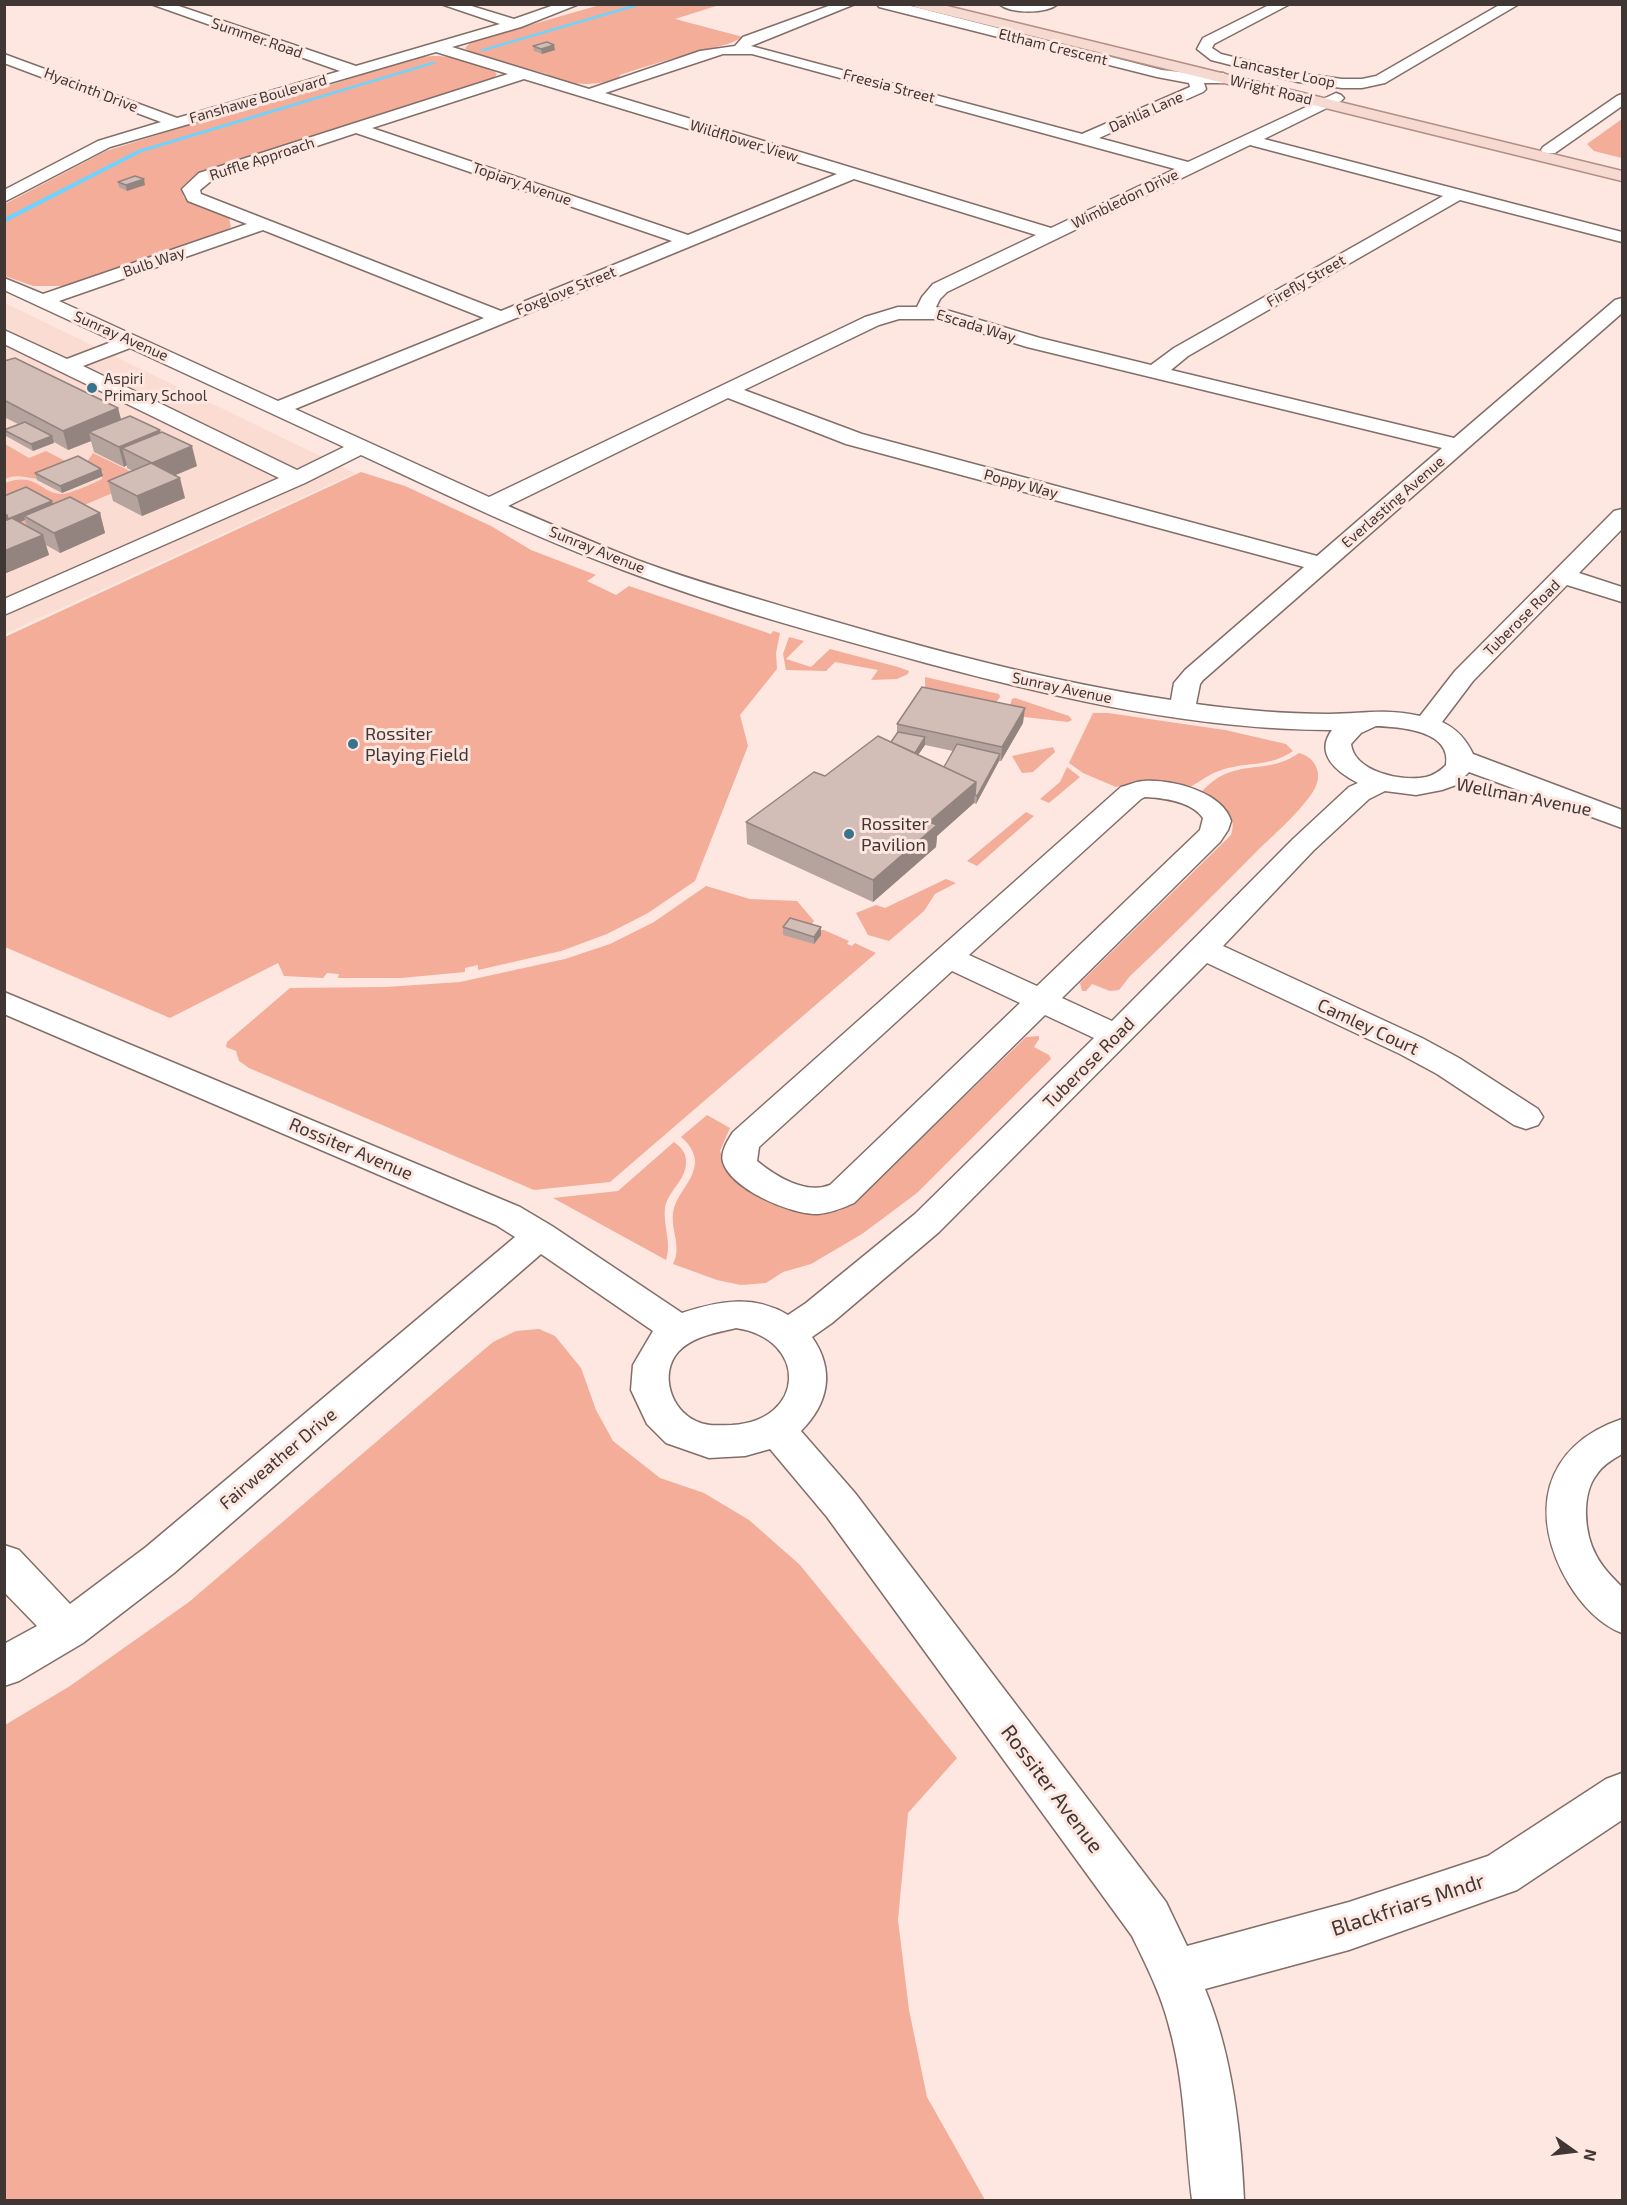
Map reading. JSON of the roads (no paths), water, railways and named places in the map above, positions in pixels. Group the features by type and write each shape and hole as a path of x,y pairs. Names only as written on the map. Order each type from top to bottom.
{"main road":[{"name":"Wright Road","path":"920,4 1223,78 1623,168"},
{"name":"Wright Road","path":"949,4 1623,176"}],"street":[{"name":"Summer Road","path":"158,4 355,71"},
{"path":"448,4 518,23"},
{"path":"739,50 748,40 848,4"},
{"name":"Eltham Crescent","path":"884,4 1162,74 1196,79 1223,78"},
{"path":"1006,4 1029,7 1051,4"},
{"name":"Lancaster Loop","path":"1283,4 1208,41 1204,49 1216,57 1324,81 1349,84 1371,83 1512,4"},
{"name":"Fanshawe Boulevard","path":"9,191 104,144 579,6"},
{"name":"Wildflower View","path":"435,47 1052,234"},
{"name":"Freesia Street","path":"588,94 705,54 739,50 765,52 1190,168"},
{"name":"Hyacinth Drive","path":"4,58 177,123"},
{"name":"Ruffle Approach","path":"502,318 194,197 191,189 205,177 523,74"},
{"name":"Dahlia Lane","path":"1084,139 1198,89 1196,79"},
{"path":"1550,150 1623,99"},
{"name":"Wimbledon Drive","path":"925,312 931,297 940,288 1331,101"},
{"name":"Topiary Avenue","path":"356,128 688,241"},
{"path":"1249,140 1623,237"},
{"name":"Foxglove Street","path":"280,408 852,174"},
{"name":"Firefly Street","path":"1156,371 1181,352 1458,194"},
{"name":"Bulb Way","path":"43,300 266,224"},
{"name":"Sunray Avenue","path":"4,283 489,506 630,565 717,595 866,639 1022,681 1098,697 1224,716 1314,722 1359,722 1391,718 1426,725"},
{"name":"Everlasting Avenue","path":"1182,710 1187,682 1194,675 1319,564 1623,304"},
{"name":"Escada Way","path":"489,506 882,317 898,313 925,312 946,315 1034,343 1458,446"},
{"path":"4,336 297,478"},
{"path":"66,366 132,341"},
{"name":"Poppy Way","path":"727,391 843,436 1319,564"},
{"path":"4,608 297,478 361,447"},
{"name":"Tuberose Road","path":"1426,725 1464,676 1623,516"},
{"path":"1564,576 1623,595"},
{"name":"Sunray Avenue","path":"1224,716 1338,749"},
{"path":"1359,722 1346,729 1339,738 1338,749 1342,758 1352,768 1381,782 1414,786 1443,781 1459,768 1461,759 1459,750 1451,740 1426,725"},
{"name":"Wellman Avenue","path":"1461,759 1614,816"},
{"name":"Wellman Avenue","path":"1443,781 1614,816"},
{"name":"Tuberose Road","path":"788,1334 819,1313 927,1223 1203,949 1334,815 1359,793 1381,782"},
{"path":"1159,789 1172,791 1210,807 1217,817 1216,826 1210,836 842,1194 830,1200 814,1201 791,1197 753,1176 740,1165 739,1155 745,1140 950,958 1131,793 1159,789"},
{"name":"Camley Court","path":"1203,949 1411,1046 1448,1066 1526,1117"},
{"path":"950,958 1116,1036"},
{"name":"Rossiter Avenue","path":"4,1002 508,1216 540,1235 679,1330"},
{"name":"Fairweather Drive","path":"4,1667 68,1630 160,1560 540,1235"},
{"path":"736,1314 760,1318 781,1328 797,1343 807,1361 809,1383 802,1405 785,1423 762,1437 734,1443 706,1441 680,1431 661,1416 650,1395 649,1375 655,1355 668,1338 679,1330 710,1316 736,1314"},
{"name":"Rossiter Avenue","path":"776,1429 841,1505 1149,1919 1174,1974 1198,2040 1210,2111 1218,2200"},
{"path":"1623,1435 1590,1455 1580,1465 1567,1494 1566,1510 1568,1528 1579,1564 1593,1584 1623,1614"},
{"path":"4,1563 68,1630"},
{"name":"Blackfriars Mndr","path":"1174,1974 1349,1926 1501,1874 1623,1794"}],"waterway":[{"path":"482,50 643,4"},
{"path":"4,221 140,151 434,63"}],"place":[{"name":"Aspiri Primary School","path":"92,388"},
{"name":"Rossiter Playing Field","path":"353,744"},
{"name":"Rossiter Pavilion","path":"849,834"}]}
